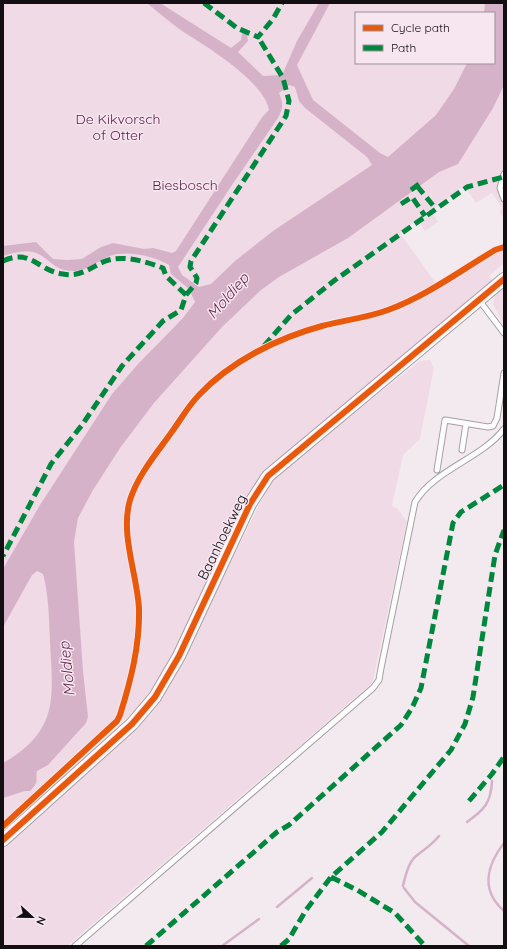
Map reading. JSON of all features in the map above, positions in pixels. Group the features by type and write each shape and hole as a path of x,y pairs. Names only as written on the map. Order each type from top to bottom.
{"street":[{"name":"Baanhoekweg","path":"3,840 132,724 155,697 179,656 250,504 268,476 504,279"}],"lane":[{"path":"504,174 500,188 504,199"},
{"path":"479,300 504,333"},
{"path":"437,470 444,420 488,427 493,426 496,423 504,373"},
{"path":"462,450 466,424"},
{"path":"75,946 373,688 379,680 382,668 415,502 425,488 492,441 504,429"}],"green space":[{"name":"Biesbosch","path":"3,3 504,3 504,219 499,212 502,208 492,193 476,203 464,186 400,233 439,288 504,249 504,263 489,276 494,281 265,470 250,491 190,620 151,691 133,713 117,722 3,826"},
{"path":"432,213 438,222 425,231 419,222"},
{"path":"504,285 504,325 493,304 495,295"},
{"path":"430,360 434,368 420,439 403,455 392,506 398,509 407,522 373,680 370,685 67,946 3,946 3,847 149,714 171,682 270,483 281,470 420,361"}],"water":[{"name":"Moldiep","path":"147,3 160,3 231,48 241,40 242,33 247,35 248,41 238,52 263,76 281,75 297,41 319,3 330,3 297,65 313,100 380,153 388,157 436,115 454,89 466,64 495,64 495,12 484,12 485,3 504,3 504,85 493,108 458,164 439,172 348,238 279,277 261,290 222,327 154,403 120,448 93,490 78,518 74,542 83,671 88,717 86,723 48,765 37,771 36,783 30,791 25,791 3,798 3,763 21,751 34,738 43,725 49,712 52,680 48,608 43,574 37,571 32,575 3,627 3,569 40,505 112,394 139,363 183,318 195,302 189,289 171,274 169,265 156,259 140,255 117,254 105,258 79,271 74,271 61,269 38,254 29,251 3,256 3,246 36,242 53,259 67,260 82,259 101,247 113,243 144,249 153,248 172,253 176,251 263,116 269,110 265,100 247,77 221,56 180,30","holes":["289,85 295,87 299,101 305,108 367,157 372,165 273,231 235,261 211,284 199,287 182,275 178,267 278,117 282,104 279,93"]}],"waterway":[{"path":"467,822 478,814 486,805 490,795 492,781"},
{"path":"403,886 410,863 439,836"},
{"path":"504,843 493,860 489,877 491,895 504,911"},
{"path":"277,907 312,878"},
{"path":"404,888 415,902 469,946"},
{"path":"222,946 259,919"}],"marked path":[{"path":"204,3 237,28 258,37 273,19 282,3"},
{"path":"186,295 196,283 197,278 190,267 191,261 286,116 289,101 283,78 258,37"},
{"path":"264,346 291,315 335,280 467,187 503,177"},
{"path":"411,190 422,182"},
{"path":"417,186 436,209"},
{"path":"401,204 412,197 425,216"},
{"path":"3,261 21,257 54,272 69,275 84,272 110,260 133,259 163,268 166,276 186,295 181,310 163,321 122,366 82,425 51,464 3,556"},
{"path":"146,946 277,832 289,825 401,725 412,708 421,688 453,523 461,512 504,485"},
{"path":"281,946 289,939 306,910 331,877 382,832 451,750 465,724 473,697 495,555 504,530"},
{"path":"469,801 504,757"},
{"path":"331,877 357,890 395,913 425,946"}],"cycle path":[{"path":"3,826 117,721 120,715 134,662 139,622 138,595 128,540 127,513 130,500 133,491 148,465 195,399 212,383 240,361 272,344 305,331 388,310 416,298 443,283 495,250 504,247"},
{"path":"3,840 132,724 155,697 179,656 250,504 268,476 504,279"}],"park label":[{"name":"De Kikvorsch of Otter","path":"118,128"}]}
